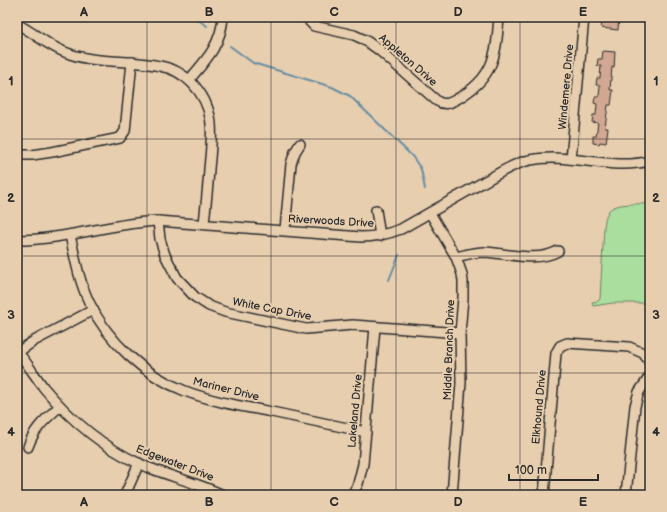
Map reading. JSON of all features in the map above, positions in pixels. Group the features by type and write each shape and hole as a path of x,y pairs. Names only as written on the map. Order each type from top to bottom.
{"street":[{"path":"189,80 207,59 216,45 221,31 223,17"},
{"name":"Appleton Drive","path":"309,20 314,26 354,35 365,40 379,50 437,101 443,104 449,103 473,89 486,74 494,55 499,17"},
{"name":"Windemere Drive","path":"571,159 584,17"},
{"path":"17,24 48,44 69,54 84,58 132,62 167,68 179,73 189,80 208,106 211,120 212,141 204,223"},
{"path":"17,155 32,155 52,152 118,139 123,136 125,131 132,62"},
{"path":"285,230 291,164 295,152 300,144"},
{"name":"Riverwoods Drive","path":"17,240 70,235 130,223 158,221 204,223 361,237 380,236 401,229 515,165 538,159 571,159 626,164 650,161"},
{"path":"376,210 380,236"},
{"name":"Middle Branch Drive","path":"430,213 456,257 463,281 460,333 461,383 452,495"},
{"name":"White Cap Drive","path":"158,221 162,247 168,263 189,291 210,306 232,314 306,329 345,325 460,333"},
{"name":"Mariner Drive","path":"70,235 80,279 93,310 110,335 125,351 148,371 176,387 220,402 366,432"},
{"path":"456,257 483,252 540,257 558,251"},
{"path":"18,352 40,338 93,310"},
{"name":"Lakeland Drive","path":"352,495 358,484 362,471 375,327"},
{"name":"Elkhound Drive","path":"544,495 556,354 560,346 567,343 629,347 642,353 650,362"},
{"name":"Edgewater Drive","path":"18,352 43,387 60,406 92,435 116,451 139,463 223,495"},
{"path":"626,495 634,406 639,392 650,376"},
{"path":"28,447 30,439 37,428 60,406"},
{"path":"125,495 139,463"}],"green space":[{"path":"650,204 650,303 613,303 593,306 592,302 600,299 604,227 607,214 611,209 621,205"}],"building":[{"path":"607,17 619,17 618,30 601,28 602,21 606,22"},
{"path":"603,51 615,52 610,90 613,90 611,105 608,105 605,128 608,128 606,143 600,142 599,144 593,143 593,136 596,136 598,123 592,122 593,115 596,115 597,104 594,103 595,97 599,97 600,85 596,85 597,78 600,78 601,66 597,66 598,59 602,59"}],"waterway":[{"path":"194,17 207,26"},
{"path":"230,46 253,63 332,87 350,96 412,156 421,169 425,189"},
{"path":"389,280 399,255"}]}
